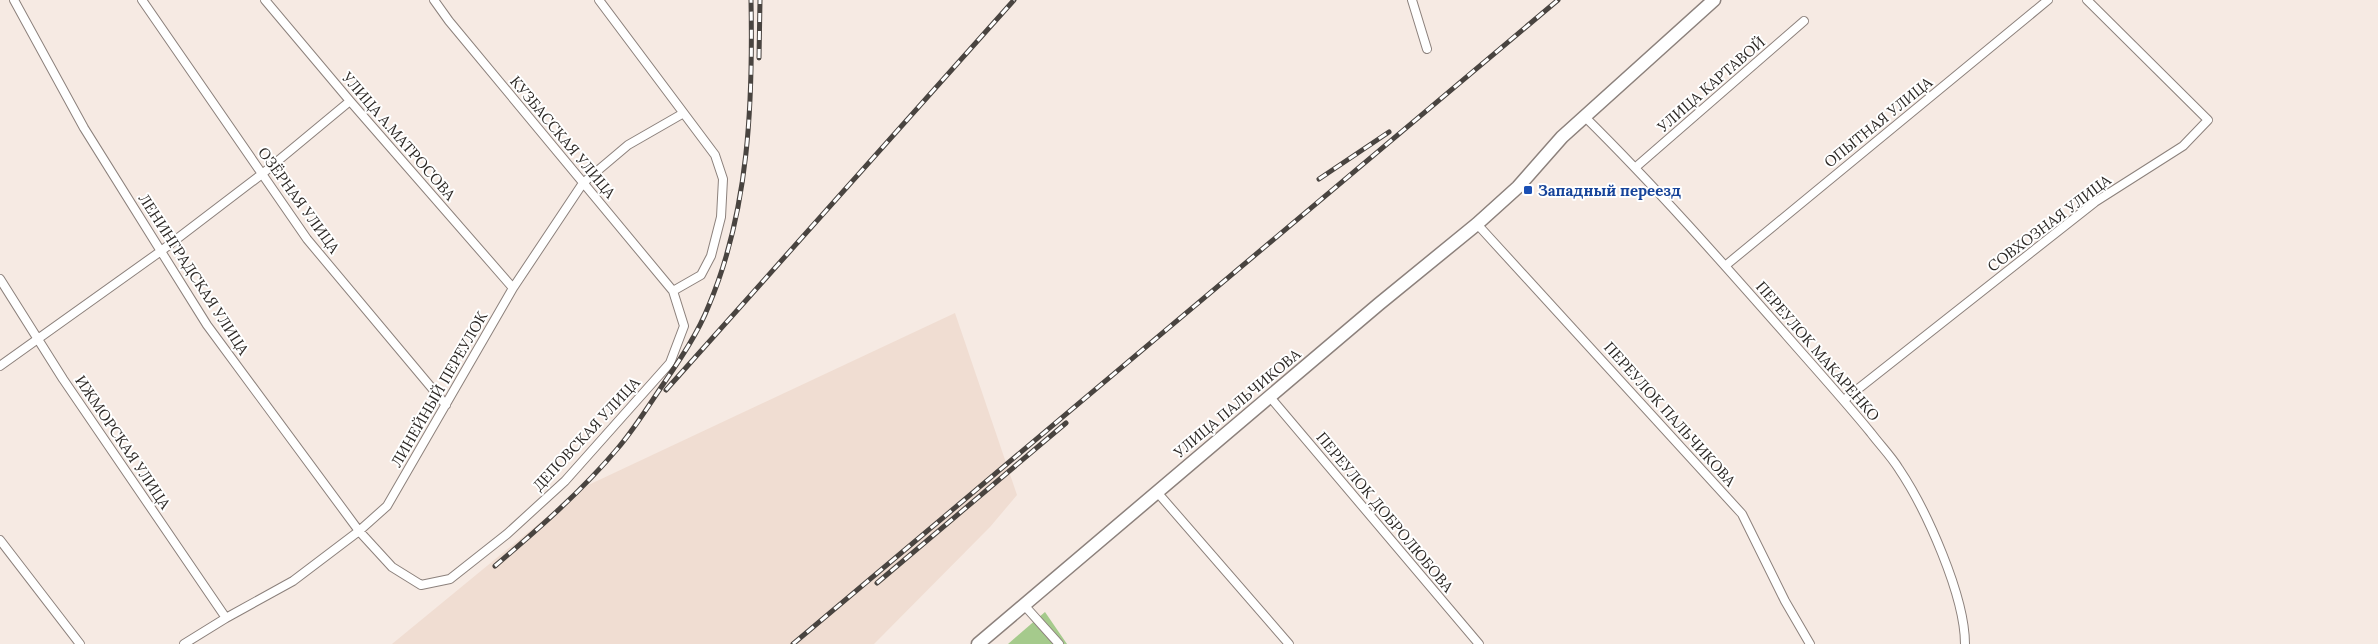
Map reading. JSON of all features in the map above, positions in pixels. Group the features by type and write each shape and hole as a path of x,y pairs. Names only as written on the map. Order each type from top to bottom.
{"main road":[{"name":"УЛИЦА ПАЛЬЧИКОВА","path":"978,644 1477,224 1518,187 1552,147 1584,116 1714,0"}],"street":[{"name":"ЛЕНИНГРАДСКАЯ УЛИЦА","path":"14,0 84,128 207,325 359,531 392,567 421,585"},
{"name":"ОЗЁРНАЯ УЛИЦА","path":"142,0 308,239 446,405"},
{"name":"УЛИЦА А.МАТРОСОВА","path":"265,0 350,102 514,288"},
{"name":"КУЗБАССКАЯ УЛИЦА","path":"434,0 673,291"},
{"path":"599,0 682,114 715,155 723,179 721,217 711,256 701,275 673,291"},
{"path":"1412,0 1427,49"},
{"name":"ОПЫТНАЯ УЛИЦА","path":"1725,266 2048,0"},
{"name":"СОВХОЗНАЯ УЛИЦА","path":"1844,400 2095,202 2183,146 2208,120 2087,0"},
{"name":"УЛИЦА КАРТАВОЙ","path":"1636,167 1804,21"},
{"path":"0,366 161,251 262,174 350,102"},
{"name":"ЛИНЕЙНЫЙ ПЕРЕУЛОК","path":"184,644 293,581 359,531 387,506 514,288 583,183 628,145 682,114"},
{"name":"ПЕРЕУЛОК МАКАРЕНКО","path":"1584,116 1636,167 1725,266 1844,400 1899,468 1926,517 1956,589 1965,633 1965,644"},
{"name":"ПЕРЕУЛОК ПАЛЬЧИКОВА","path":"1477,224 1742,514 1785,601 1810,644"},
{"name":"ИЖМОРСКАЯ УЛИЦА","path":"0,279 38,339 226,618"},
{"name":"ДЕПОВСКАЯ УЛИЦА","path":"421,585 450,579 507,534 565,480 670,363 684,326 673,291"},
{"name":"ПЕРЕУЛОК ДОБРОЛЮБОВА","path":"1270,397 1479,644"},
{"path":"1157,492 1289,644"},
{"path":"0,540 80,644"},
{"path":"1024,605 1058,644"}],"shaded area":[{"path":"955,313 1017,495 990,527 874,644 392,644 582,488"}],"green space":[{"path":"1045,612 1067,644 1008,644"}],"railway":[{"path":"495,566 574,495 618,448 677,364 705,315 733,232 746,155 751,77 751,0"},
{"path":"759,58 760,0"},
{"path":"666,390 1014,0"},
{"path":"793,644 1558,0"},
{"path":"1319,179 1389,132"},
{"path":"877,583 1066,423"}],"place":[{"name":"Западный переезд","path":"1528,190"}]}
